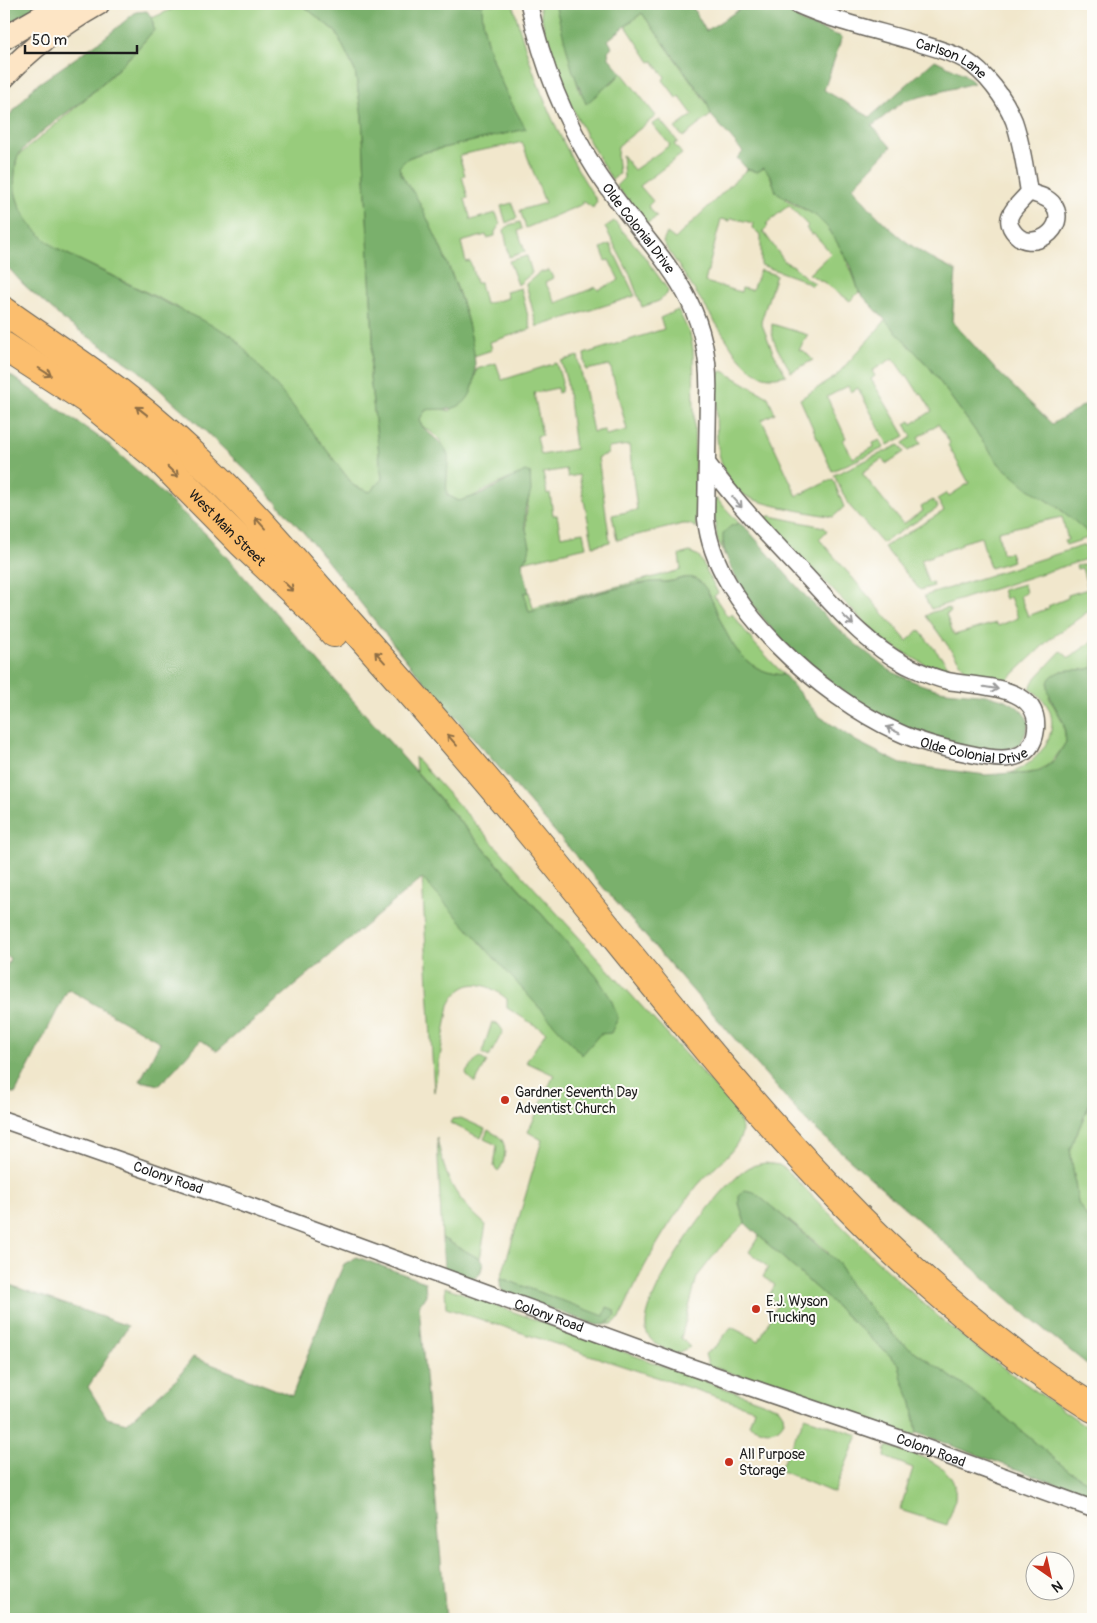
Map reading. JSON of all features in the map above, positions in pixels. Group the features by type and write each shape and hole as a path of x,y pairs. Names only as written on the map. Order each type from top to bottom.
{"highway":[{"name":"West Main Street","path":"4,311 96,375 202,463 256,519 412,694 536,840 706,1047"},
{"name":"West Main Street","path":"4,346 86,399 157,457 240,542 315,612 560,889 706,1047"},
{"path":"706,1047 792,1145 885,1242 976,1325 1025,1363 1093,1408"}],"street":[{"path":"4,38 63,4"},
{"path":"4,77 27,53 52,33 98,4"},
{"name":"Olde Colonial Drive","path":"529,4 545,65 574,132 607,186 667,264 687,296 700,325 707,351 708,366 707,463 707,535 720,569 742,606 814,678 877,722 939,748 997,760 1013,757 1026,749 1034,735 1036,721 1031,707 1022,697 1003,690 944,680 916,670 886,654 846,619 751,518 707,463"},
{"name":"Carlson Lane","path":"796,4 819,14 944,51 972,66 991,84 1011,114 1020,143 1029,192"},
{"name":"Colony Road","path":"4,1120 233,1200 679,1363 904,1440 1093,1509"}],"green space":[{"path":"4,4 41,4 4,26"},
{"path":"208,4 301,4 336,32 355,71 362,116 373,337 370,377 382,479 370,492 354,486 289,401 177,307 57,249 38,235 21,211 13,186 17,157 123,64 154,30 152,18 177,7"},
{"path":"301,4 482,4 483,20 490,53 502,84 526,129 421,153 408,158 399,167 402,176 416,196 427,218 451,272 471,335 475,364 473,388 462,404 449,409 426,410 419,420 421,425 446,450 448,456 447,495 459,501 482,494 525,471 530,473 531,491 525,510 525,525 530,546 528,556 522,562 529,592 524,593 529,612 629,586 693,578 702,584 710,596 733,645 745,659 762,670 784,675 819,716 856,741 901,764 986,775 1026,774 1040,771 1055,760 1066,742 1063,722 1049,694 1049,680 1054,675 1063,671 1093,667 1093,1096 1070,1149 1078,1203 1093,1227 1093,1369 1032,1320 806,1121 410,665 312,542 256,480 138,370 65,321 23,284 4,263 4,122 35,86 103,39 136,12 147,11 152,18 154,30 146,40 97,88 27,145 17,158 15,185 20,207 39,234 57,249 232,335 289,401 354,486 370,492 382,479 370,377 373,337 362,116 355,71 336,32"},
{"path":"482,4 513,4 528,56 547,106 570,154 597,201 593,208 583,201 583,204 526,228 520,210 545,203 522,142 459,156 465,175 462,176 468,198 465,199 471,220 496,213 500,224 495,232 495,236 487,238 486,235 461,242 466,262 470,261 476,283 480,283 485,304 508,298 506,292 521,288 531,329 490,342 492,350 474,356 471,336 454,279 418,202 403,178 399,167 408,158 421,153 525,129 509,100 490,53 483,20"},
{"path":"539,4 555,4 580,93 612,83 622,73 656,116 618,146 619,174 612,180 588,138 567,95 550,51"},
{"path":"555,4 691,4 706,31 748,4 777,4 804,23 842,37 824,90 870,117 935,60 964,74 974,83 904,101 872,126 891,147 853,187 874,213 899,236 926,255 956,271 952,321 995,369 1052,424 1093,400 1093,537 1058,507 1029,489 999,464 930,368 859,292 851,266 829,229 816,216 776,192 771,176 764,168 757,172 747,169 737,158 743,152 711,115 707,102 642,13 608,40 612,47 608,51 609,58 622,73 586,104 572,69"},
{"path":"642,13 711,109 711,115 683,137 675,128 693,115 679,96 677,98 663,80 665,77 653,61 650,62 626,26"},
{"path":"660,120 678,142 674,144 682,154 640,186 653,201 648,206 657,217 647,223 616,186 624,178 622,155 634,170 670,145 652,124"},
{"path":"764,168 782,196 815,215 829,229 847,262 859,292 850,301 809,274 831,253 814,234 812,235 806,228 808,226 789,205 766,224 768,226 763,231 785,262 794,266 808,280 815,283 812,286 800,279 761,265 761,235 752,228 753,223 731,218 730,221 721,219 705,282 741,292 742,288 752,290 760,270 776,275 761,322 773,352 786,375 778,377 758,374 736,354 663,242 667,233 675,239 747,169 757,172"},
{"path":"512,203 517,218 506,223 501,206"},
{"path":"614,221 641,252 668,290 667,294 659,301 642,307 630,275 605,227"},
{"path":"520,222 522,229 518,231 525,252 509,257 504,230 509,225"},
{"path":"610,244 635,296 537,327 526,284 539,273 549,270 553,278 545,282 556,303 596,287 598,290 619,280 609,260 606,261 601,248"},
{"path":"527,256 532,273 518,285 509,261"},
{"path":"678,310 690,334 693,349 696,528 690,524 683,524 617,540 612,515 637,510 629,445 608,448 608,454 598,457 610,542 593,546 579,475 568,477 566,469 543,473 547,494 550,493 553,515 557,515 561,536 583,532 586,547 522,562 530,546 526,517 530,473 518,475 465,500 459,501 447,495 447,465 442,444 436,436 422,426 419,420 426,410 438,408 450,411 471,392 477,369 496,363 502,380 556,363 562,381 561,392 558,393 557,388 534,393 542,435 537,436 541,455 575,449 567,383 561,361 578,356 593,432 604,430 606,435 627,430 610,365 586,370 584,354 664,329 660,318"},
{"path":"886,320 930,368 999,464 1082,526 1093,537 1093,547 1088,538 1066,545 1064,541 1068,540 1062,517 998,531 1002,553 1010,552 1013,561 990,568 981,537 961,543 962,545 921,560 928,583 932,582 934,586 920,590 884,547 944,511 937,499 947,493 949,496 969,483 948,445 950,443 938,424 918,437 921,443 908,451 903,443 912,437 905,424 910,421 912,424 932,411 921,393 919,394 893,358 872,371 875,376 871,379 905,436 888,445 858,388 851,392 848,386 827,397 846,438 843,440 853,458 874,447 873,443 880,440 884,448 832,471 800,399 835,377"},
{"path":"772,324 808,335 799,350 804,351 813,360 791,372 775,343"},
{"path":"4,371 106,442 207,535 597,977 611,999 618,1018 611,1033 600,1034 582,1055 422,878 217,1051 201,1040 160,1085 140,1081 160,1042 68,989 15,1094 4,1090 4,975 10,958 4,955"},
{"path":"723,371 768,397 775,413 762,420 797,496 833,479 844,507 833,517 779,507 750,498 737,490 727,477 721,463 716,429 718,380 720,372"},
{"path":"899,445 904,452 886,464 882,459 862,473 903,524 923,511 921,507 933,500 938,508 882,543 848,504 834,475"},
{"path":"717,499 739,523 731,526 722,544 725,556 717,539 713,501"},
{"path":"771,516 824,527 827,531 819,539 907,641 919,630 950,668 947,673 942,674 883,641 765,521 765,517"},
{"path":"739,523 747,529 823,614 857,645 894,673 931,688 988,695 1012,703 1029,722 1020,743 1007,750 992,751 953,745 913,734 882,721 810,667 792,651 765,621 751,603 730,566 724,548 723,533 731,526"},
{"path":"1085,545 1093,557 931,609 924,596"},
{"path":"690,552 699,556 718,593 714,596 728,617 732,614 755,644 784,675 762,670 745,659 733,645 710,596 702,584 693,578 687,577 668,582 647,582 600,592 529,612 524,593 529,592 533,608 681,570 679,555"},
{"path":"1093,563 1093,608 1050,639 1007,680 1001,682 968,673 926,616 932,612 949,608 951,612 946,614 954,635 996,623 998,626 1018,618 1010,597 1005,599 1002,590 1024,584 1026,593 1020,596 1028,616 1049,608 1048,606 1068,598 1068,595 1088,589 1082,568 1077,569 1076,566"},
{"path":"1093,641 1093,667 1061,671 1049,697 1063,723 1066,742 1044,768 1030,773 1011,773 1035,757 1044,747 1050,735 1052,723 1050,711 1042,699 1030,689 1033,681 1061,651 1069,658"},
{"path":"415,757 735,1109 740,1119 741,1134 736,1145 685,1201 645,1266 620,1318 612,1324 604,1325 611,1321 501,1278 542,1140 528,1132 554,1075 526,1062 546,1032 507,1008 507,999 490,988 475,984 467,986 455,996 449,1005 434,1092 422,878 457,910 581,1054 600,1034 597,977 416,771"},
{"path":"492,1022 499,1025 503,1031 489,1057 482,1053"},
{"path":"479,1057 487,1062 475,1083 467,1076 466,1072"},
{"path":"1093,1096 1093,1227 1078,1203 1070,1149"},
{"path":"461,1118 485,1129 481,1138 450,1123 452,1119"},
{"path":"488,1130 499,1137 504,1143 504,1160 498,1171 494,1167 497,1145 484,1139"},
{"path":"437,1138 452,1186 458,1196 486,1225 480,1259 442,1238"},
{"path":"765,1163 779,1165 787,1170 881,1264 958,1333 1093,1431 1093,1485 1069,1471 987,1402 897,1339 850,1285 827,1251 753,1192 739,1203 745,1223 718,1250 697,1277 681,1338 690,1347 675,1354 652,1341 646,1327 648,1311 669,1265 685,1240 720,1194 750,1167"},
{"path":"745,1190 754,1192 838,1262 850,1285 897,1339 987,1402 1069,1471 1093,1485 1093,1497 917,1433 912,1403 902,1379 899,1364 745,1223 739,1203 739,1195"},
{"path":"759,1236 899,1364 902,1379 912,1403 917,1433 914,1436 708,1365 705,1354 717,1345 731,1327 759,1341 778,1303 768,1297 775,1285 763,1277 768,1267 749,1252"},
{"path":"442,1238 480,1259 483,1264 480,1274 473,1279 444,1269"},
{"path":"357,1257 425,1282 426,1295 419,1306 446,1619 4,1619 4,1283 128,1326 88,1387 107,1418 127,1423 177,1379 193,1357 292,1396 344,1264"},
{"path":"501,1278 604,1316 607,1307 615,1310 616,1316 604,1325 596,1325 502,1291 500,1285"},
{"path":"445,1287 779,1408 783,1414 784,1421 777,1429 768,1431 759,1429 749,1425 754,1409 446,1308"},
{"path":"805,1417 858,1435 834,1493 779,1470"},
{"path":"888,1446 933,1462 950,1477 955,1487 955,1499 947,1525 900,1510 913,1468 885,1457"}],"place":[{"name":"Gardner Seventh Day Adventist Church","path":"505,1100"},
{"name":"E.J. Wyson Trucking","path":"756,1309"},
{"name":"All Purpose Storage","path":"729,1462"}]}
